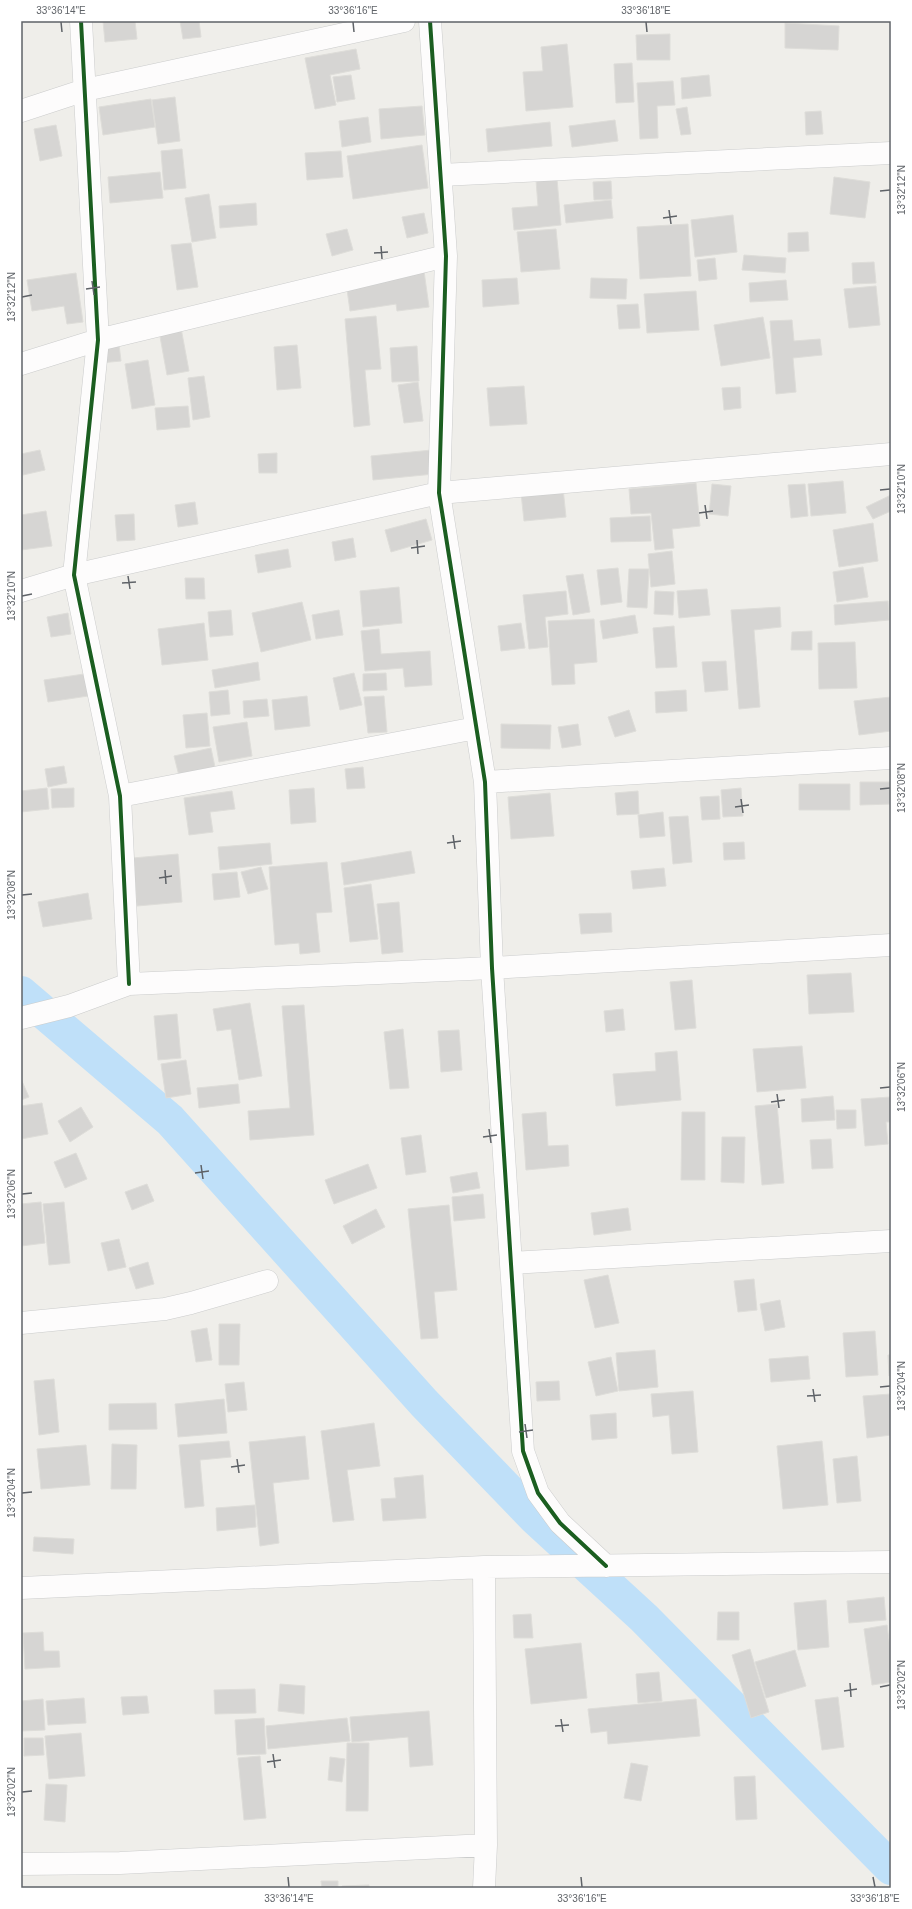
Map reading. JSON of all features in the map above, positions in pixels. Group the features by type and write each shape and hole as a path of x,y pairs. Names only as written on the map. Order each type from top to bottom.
{"street":[{"path":"81,21 98,340 74,575 120,796 129,984"},
{"path":"21,112 85,90 404,21"},
{"path":"430,21 446,256 439,494 485,782 492,968 523,1451 538,1493 560,1523 602,1566"},
{"path":"441,175 891,153"},
{"path":"21,364 98,340 446,256"},
{"path":"21,591 74,575 439,494 891,454"},
{"path":"120,796 476,728"},
{"path":"485,782 891,758"},
{"path":"21,1018 69,1006 129,984 492,968 891,945"},
{"path":"511,1263 891,1241"},
{"path":"21,1323 165,1309 267,1281"},
{"path":"21,1588 484,1567 891,1562"},
{"path":"484,1567 486,1845 484,1888"},
{"path":"21,1864 120,1863 486,1845"}],"building":[{"path":"103,21 135,21 137,39 105,42"},
{"path":"180,21 199,21 201,37 183,39"},
{"path":"785,23 839,26 838,50 785,48"},
{"path":"670,34 670,60 637,60 636,35"},
{"path":"567,44 573,107 526,111 523,72 543,71 541,47"},
{"path":"356,49 360,69 330,75 336,105 315,109 305,58"},
{"path":"632,63 634,102 616,103 614,64"},
{"path":"351,75 355,99 337,102 333,77"},
{"path":"709,75 711,96 682,99 681,78"},
{"path":"673,81 675,105 657,106 658,138 640,139 637,83"},
{"path":"175,97 180,141 158,144 152,100"},
{"path":"151,99 155,127 103,135 99,107"},
{"path":"422,106 425,135 381,139 379,109"},
{"path":"687,107 691,134 681,135 676,109"},
{"path":"821,111 823,134 806,135 805,112"},
{"path":"368,117 371,142 342,147 339,121"},
{"path":"615,120 618,141 572,147 569,126"},
{"path":"550,122 552,146 488,152 486,129"},
{"path":"56,125 62,156 40,161 34,129"},
{"path":"422,145 428,188 353,199 347,156"},
{"path":"182,149 186,188 164,190 161,151"},
{"path":"341,151 343,177 307,180 305,153"},
{"path":"160,172 163,198 110,203 108,177"},
{"path":"834,177 870,182 865,218 830,214"},
{"path":"557,179 561,225 514,230 512,208 538,206 536,180"},
{"path":"611,181 612,199 594,200 593,182"},
{"path":"209,194 216,238 192,242 185,198"},
{"path":"611,200 613,218 566,223 564,205"},
{"path":"256,203 257,225 220,228 219,206"},
{"path":"424,213 428,233 407,238 402,217"},
{"path":"733,215 737,252 695,257 691,220"},
{"path":"688,224 691,276 640,279 637,227"},
{"path":"347,229 353,250 332,256 326,234"},
{"path":"556,229 560,269 521,272 517,232"},
{"path":"808,232 809,251 788,252 788,233"},
{"path":"191,243 198,287 177,290 171,245"},
{"path":"744,255 786,258 785,273 742,270"},
{"path":"715,258 717,279 699,281 697,260"},
{"path":"874,262 876,283 853,284 852,263"},
{"path":"424,271 429,307 397,311 396,304 350,311 346,282"},
{"path":"76,273 83,322 67,324 64,306 32,311 27,280"},
{"path":"517,278 519,304 483,307 482,280"},
{"path":"591,278 627,279 626,299 590,298"},
{"path":"786,280 788,300 750,302 749,283"},
{"path":"876,286 880,325 849,328 844,289"},
{"path":"696,291 699,330 647,333 644,294"},
{"path":"638,304 640,328 619,329 617,305"},
{"path":"376,316 381,369 365,370 370,425 354,427 345,319"},
{"path":"763,317 770,358 721,366 714,325"},
{"path":"792,320 794,341 820,339 822,355 793,358 796,392 776,394 770,321"},
{"path":"181,328 189,371 167,375 159,331"},
{"path":"119,345 121,361 100,363 98,346"},
{"path":"297,345 301,388 277,390 274,347"},
{"path":"417,346 419,381 392,382 390,348"},
{"path":"148,360 155,405 132,409 125,364"},
{"path":"204,376 210,417 193,420 188,378"},
{"path":"418,382 423,421 404,423 398,385"},
{"path":"524,386 527,424 490,426 487,388"},
{"path":"740,387 741,408 724,410 722,388"},
{"path":"188,406 190,427 157,430 155,408"},
{"path":"442,449 444,473 373,480 371,456"},
{"path":"40,450 45,470 23,475 21,454"},
{"path":"277,453 277,473 259,473 258,454"},
{"path":"843,481 846,513 811,516 808,484"},
{"path":"696,483 700,526 672,529 674,548 655,550 651,513 631,514 629,489"},
{"path":"712,484 731,486 728,516 709,514"},
{"path":"805,484 808,516 791,518 788,485"},
{"path":"563,488 566,517 524,521 521,493"},
{"path":"891,495 891,511 873,519 866,507"},
{"path":"195,502 198,524 178,527 175,505"},
{"path":"46,511 52,546 21,550 21,515"},
{"path":"134,514 135,540 117,541 115,515"},
{"path":"650,516 651,541 611,542 610,518"},
{"path":"426,519 432,540 391,552 385,530"},
{"path":"873,523 878,561 839,567 833,530"},
{"path":"353,538 356,557 335,561 332,542"},
{"path":"288,549 291,567 258,573 255,555"},
{"path":"672,551 675,584 651,587 648,554"},
{"path":"863,567 868,597 837,602 833,572"},
{"path":"618,568 622,602 601,605 597,570"},
{"path":"629,569 649,569 647,608 627,607"},
{"path":"583,574 590,612 573,615 566,576"},
{"path":"185,578 204,578 205,599 186,599"},
{"path":"399,587 402,623 363,627 360,591"},
{"path":"707,589 710,615 679,618 677,591"},
{"path":"566,591 568,614 545,617 548,647 529,649 523,595"},
{"path":"655,591 674,592 673,615 654,614"},
{"path":"888,601 889,620 835,625 834,605"},
{"path":"302,602 311,640 261,652 252,613"},
{"path":"780,607 781,627 754,630 760,707 739,709 731,610"},
{"path":"231,610 233,635 210,637 208,612"},
{"path":"339,610 343,635 316,639 312,615"},
{"path":"68,613 71,634 51,637 47,617"},
{"path":"635,615 638,633 603,639 600,621"},
{"path":"594,619 597,662 574,664 575,684 552,685 548,621"},
{"path":"204,623 208,660 162,665 158,629"},
{"path":"521,623 525,648 501,651 498,626"},
{"path":"674,626 677,667 656,668 653,628"},
{"path":"379,629 381,654 430,651 432,685 405,687 403,668 365,671 361,631"},
{"path":"812,631 812,650 791,650 792,632"},
{"path":"855,642 857,688 819,689 818,643"},
{"path":"726,661 728,690 705,692 702,662"},
{"path":"258,662 260,680 215,688 212,670"},
{"path":"354,673 362,705 340,710 333,678"},
{"path":"386,673 387,690 363,691 363,674"},
{"path":"84,674 88,696 48,702 44,680"},
{"path":"228,690 230,714 211,716 209,692"},
{"path":"686,690 687,711 656,713 655,692"},
{"path":"307,696 310,726 275,730 272,700"},
{"path":"384,696 387,732 368,733 364,697"},
{"path":"891,697 891,731 859,735 854,701"},
{"path":"267,699 269,716 244,718 243,701"},
{"path":"629,710 636,731 615,737 608,717"},
{"path":"207,713 210,746 186,748 183,715"},
{"path":"247,722 252,756 219,762 213,727"},
{"path":"501,724 551,725 550,749 501,748"},
{"path":"578,724 581,745 562,748 558,727"},
{"path":"211,748 215,767 179,776 174,756"},
{"path":"64,766 67,783 48,787 45,769"},
{"path":"363,767 365,788 347,789 345,769"},
{"path":"860,782 891,782 891,804 860,805"},
{"path":"799,784 850,784 850,810 799,810"},
{"path":"47,788 49,809 21,812 21,791"},
{"path":"74,788 74,807 52,808 51,789"},
{"path":"314,788 316,822 291,824 289,790"},
{"path":"741,788 743,816 723,817 721,790"},
{"path":"232,791 235,809 210,812 213,832 189,835 184,798"},
{"path":"638,791 639,814 617,815 615,793"},
{"path":"550,793 554,836 511,839 508,797"},
{"path":"719,796 720,819 702,820 700,797"},
{"path":"663,812 665,836 640,838 638,815"},
{"path":"688,816 692,862 673,864 669,817"},
{"path":"744,842 745,859 724,860 723,843"},
{"path":"270,843 272,864 220,870 218,847"},
{"path":"411,851 415,873 344,885 341,863"},
{"path":"178,854 182,902 137,906 133,858"},
{"path":"327,862 332,912 316,913 320,952 300,954 299,943 275,945 269,867"},
{"path":"261,867 268,889 248,894 241,872"},
{"path":"664,868 666,886 633,889 631,871"},
{"path":"237,872 240,897 214,900 212,874"},
{"path":"371,884 378,939 350,942 344,888"},
{"path":"88,893 92,919 43,927 38,902"},
{"path":"399,902 403,952 382,954 377,904"},
{"path":"611,913 612,932 581,934 579,914"},
{"path":"851,973 854,1012 809,1014 807,975"},
{"path":"692,980 696,1028 675,1030 670,982"},
{"path":"250,1003 262,1076 239,1080 231,1029 217,1031 213,1009"},
{"path":"304,1005 314,1135 250,1140 248,1111 290,1108 282,1006"},
{"path":"623,1009 625,1030 606,1032 604,1011"},
{"path":"177,1014 181,1058 158,1060 154,1016"},
{"path":"403,1029 409,1088 390,1089 384,1032"},
{"path":"459,1030 462,1070 441,1072 438,1031"},
{"path":"802,1046 806,1088 757,1092 753,1049"},
{"path":"677,1051 681,1100 616,1106 613,1074 656,1071 655,1053"},
{"path":"186,1060 191,1094 166,1098 161,1064"},
{"path":"21,1079 29,1097 21,1100"},
{"path":"238,1084 240,1103 199,1108 197,1088"},
{"path":"833,1096 835,1120 802,1122 801,1099"},
{"path":"891,1097 891,1122 886,1122 888,1144 865,1146 861,1099"},
{"path":"42,1103 48,1134 21,1139 21,1106"},
{"path":"777,1104 784,1183 762,1185 755,1106"},
{"path":"81,1107 93,1127 70,1142 58,1121"},
{"path":"836,1110 856,1110 856,1128 837,1129"},
{"path":"546,1112 548,1146 568,1145 569,1166 526,1170 522,1114"},
{"path":"682,1112 705,1112 705,1180 681,1180"},
{"path":"421,1135 426,1172 406,1175 401,1138"},
{"path":"722,1137 745,1137 744,1183 721,1182"},
{"path":"831,1139 833,1168 812,1169 810,1140"},
{"path":"76,1153 87,1179 65,1188 54,1162"},
{"path":"368,1164 377,1188 334,1204 325,1180"},
{"path":"477,1172 480,1188 453,1193 450,1177"},
{"path":"147,1184 154,1201 132,1210 125,1192"},
{"path":"483,1194 485,1218 454,1221 452,1197"},
{"path":"41,1202 45,1243 21,1246 21,1204"},
{"path":"64,1202 70,1263 49,1265 43,1204"},
{"path":"449,1205 457,1290 434,1292 438,1338 421,1339 408,1209"},
{"path":"628,1208 631,1230 594,1235 591,1213"},
{"path":"376,1209 385,1227 352,1244 343,1226"},
{"path":"119,1239 126,1267 108,1271 101,1243"},
{"path":"148,1262 154,1284 136,1289 129,1268"},
{"path":"608,1275 619,1323 595,1328 584,1280"},
{"path":"754,1279 757,1310 738,1312 734,1281"},
{"path":"780,1300 785,1327 765,1331 760,1304"},
{"path":"219,1324 240,1324 239,1365 219,1365"},
{"path":"207,1328 212,1360 196,1362 191,1331"},
{"path":"875,1331 878,1375 846,1377 843,1333"},
{"path":"655,1350 658,1387 619,1391 616,1353"},
{"path":"888,1355 891,1355 891,1376 889,1376"},
{"path":"808,1356 810,1379 771,1382 769,1359"},
{"path":"611,1357 618,1391 596,1396 588,1362"},
{"path":"54,1379 59,1432 39,1435 34,1381"},
{"path":"559,1381 560,1400 537,1401 536,1382"},
{"path":"244,1382 247,1410 228,1412 225,1384"},
{"path":"693,1391 698,1452 672,1454 669,1415 653,1417 651,1394"},
{"path":"891,1394 891,1435 867,1438 863,1396"},
{"path":"224,1399 227,1433 178,1437 175,1404"},
{"path":"156,1403 157,1429 109,1430 109,1404"},
{"path":"616,1413 617,1438 592,1440 590,1415"},
{"path":"374,1423 380,1466 347,1470 354,1520 333,1522 321,1431"},
{"path":"305,1436 309,1479 273,1483 279,1543 260,1546 249,1442"},
{"path":"229,1441 231,1457 200,1460 204,1506 185,1508 179,1445"},
{"path":"822,1441 828,1505 783,1509 777,1446"},
{"path":"112,1444 137,1445 136,1489 111,1489"},
{"path":"86,1445 90,1485 41,1489 37,1449"},
{"path":"857,1456 861,1501 837,1503 833,1459"},
{"path":"423,1475 426,1518 383,1521 381,1499 396,1498 394,1478"},
{"path":"255,1505 256,1527 217,1531 216,1508"},
{"path":"34,1537 74,1539 73,1554 33,1551"},
{"path":"884,1597 886,1620 849,1623 847,1601"},
{"path":"826,1600 829,1647 798,1650 794,1603"},
{"path":"718,1612 739,1612 739,1640 717,1640"},
{"path":"531,1614 533,1638 514,1638 513,1615"},
{"path":"887,1625 891,1655 891,1682 872,1685 864,1629"},
{"path":"43,1632 44,1651 59,1651 60,1667 25,1669 23,1633"},
{"path":"581,1643 587,1698 531,1704 525,1649"},
{"path":"750,1649 769,1712 751,1718 732,1655"},
{"path":"795,1650 806,1686 766,1698 755,1662"},
{"path":"659,1672 662,1701 638,1703 636,1674"},
{"path":"280,1684 305,1686 304,1714 278,1711"},
{"path":"255,1689 256,1713 215,1714 214,1690"},
{"path":"147,1696 149,1713 123,1715 121,1697"},
{"path":"838,1697 844,1747 822,1750 815,1700"},
{"path":"84,1698 86,1723 48,1725 46,1701"},
{"path":"43,1699 45,1730 21,1731 21,1701"},
{"path":"696,1699 700,1736 608,1744 607,1731 591,1733 588,1709"},
{"path":"429,1711 433,1765 410,1767 408,1737 352,1742 350,1717"},
{"path":"264,1718 266,1754 237,1755 235,1720"},
{"path":"347,1718 350,1741 268,1749 266,1726"},
{"path":"81,1733 85,1776 49,1779 45,1736"},
{"path":"24,1738 43,1738 44,1755 24,1756"},
{"path":"347,1743 369,1743 368,1811 346,1811"},
{"path":"260,1756 266,1818 244,1820 238,1758"},
{"path":"330,1757 345,1759 342,1782 328,1780"},
{"path":"631,1763 648,1766 641,1801 624,1798"},
{"path":"755,1776 757,1819 736,1820 734,1777"},
{"path":"46,1784 67,1785 65,1822 44,1820"},
{"path":"321,1881 338,1881 338,1888 322,1888"},
{"path":"369,1885 369,1888 342,1888 342,1886"}],"waterway":[{"path":"21,993 170,1120 424,1403 535,1518 644,1618 891,1868"}],"cycle path":[{"path":"81,21 98,340 74,575 120,796 129,984"},
{"path":"430,21 446,256 439,493 485,782 492,968 523,1451 538,1493 560,1523 606,1566"}]}
